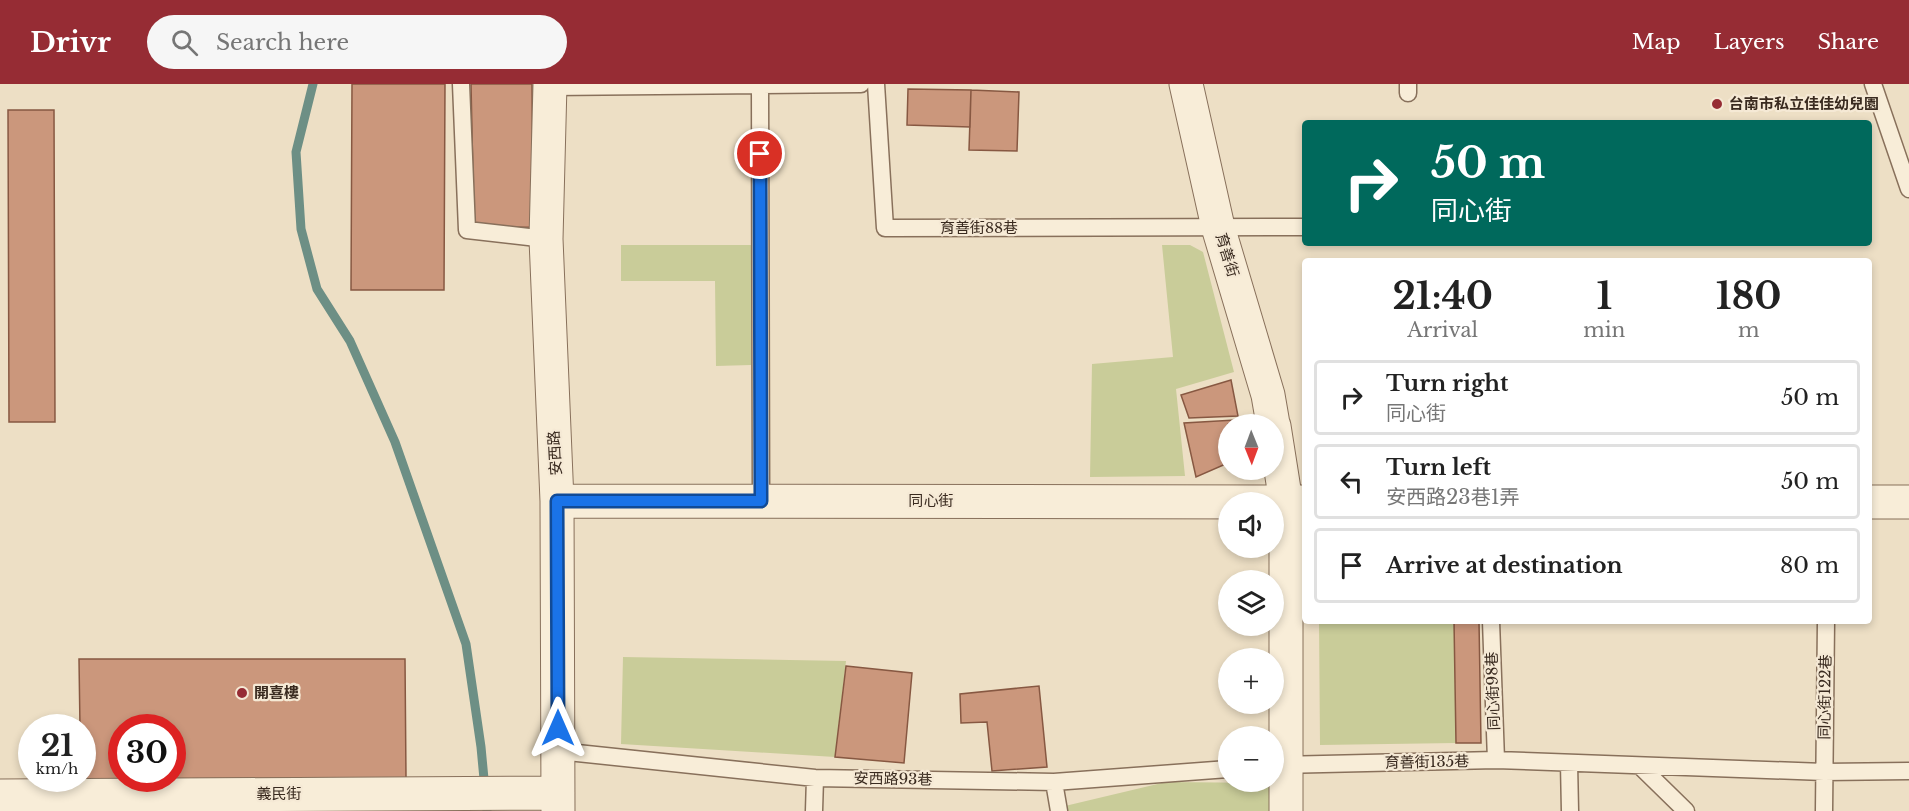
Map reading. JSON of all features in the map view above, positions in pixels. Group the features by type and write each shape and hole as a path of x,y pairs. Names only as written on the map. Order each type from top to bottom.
{"street":[{"name":"育善街","path":"1186,84 1218,227 1268,395 1271,414"},
{"name":"安西路","path":"550,85 546,238 557,501 558,802"},
{"name":"育善街","path":"1282,726 1296,502 1284,462"},
{"name":"同心街","path":"557,501 1296,502"},
{"path":"1872,502 1909,502"},
{"name":"育善街","path":"1283,792 1286,811"},
{"name":"義民街","path":"0,796 482,793 558,802"}],"lane":[{"path":"461,84 466,230 546,238"},
{"path":"760,84 761,501"},
{"path":"550,85 861,84"},
{"name":"育善街88巷","path":"876,84 885,228 1218,227"},
{"path":"1873,84 1909,189"},
{"path":"1218,227 1302,226"},
{"name":"同心街98巷","path":"1491,624 1496,760"},
{"name":"同心街122巷","path":"1824,811 1826,624"},
{"name":"安西路93巷","path":"558,751 815,778 1054,782 1218,770"},
{"name":"育善街135巷","path":"1284,765 1496,760 1824,772"},
{"path":"1569,763 1570,811"},
{"path":"1640,766 1686,811"},
{"path":"1824,772 1909,771"},
{"path":"814,811 815,778"},
{"path":"1054,782 1059,811"}],"green space":[{"path":"621,245 751,245 751,365 716,366 715,281 621,281"},
{"path":"1162,245 1190,245 1203,252 1234,372 1176,389 1185,476 1090,477 1092,364 1173,357"},
{"path":"1319,624 1454,624 1456,743 1320,745"},
{"path":"623,657 846,661 835,757 621,744"},
{"path":"1166,782 1218,782 1218,792 1271,792 1271,811 1066,811 1065,806"}],"building":[{"path":"352,84 445,84 444,290 351,290"},
{"path":"471,84 532,84 533,227 474,228"},
{"path":"908,89 971,90 970,127 907,125"},
{"path":"971,90 1019,92 1017,151 969,150"},
{"path":"8,110 54,110 55,422 9,422"},
{"path":"1231,380 1238,414 1189,418 1181,395"},
{"path":"1218,421 1218,467 1196,477 1184,423"},
{"path":"1454,624 1479,624 1481,743 1456,743"},
{"name":"開喜樓","path":"79,659 405,659 406,778 186,779 186,714 108,714 108,779 96,779 96,714 80,714"},
{"path":"846,666 912,673 904,763 835,757"},
{"path":"1039,686 1047,767 992,771 987,722 961,723 960,694"}],"waterway":[{"path":"313,84 296,152 301,229 317,289 350,341 395,442 466,644 481,747 487,811"}],"place":[{"name":"台南市私立佳佳幼兒園","path":"1717,104"},
{"name":"開喜樓","path":"242,693"}],"route":[{"path":"558,728 557,501 761,501 760,154"}]}
